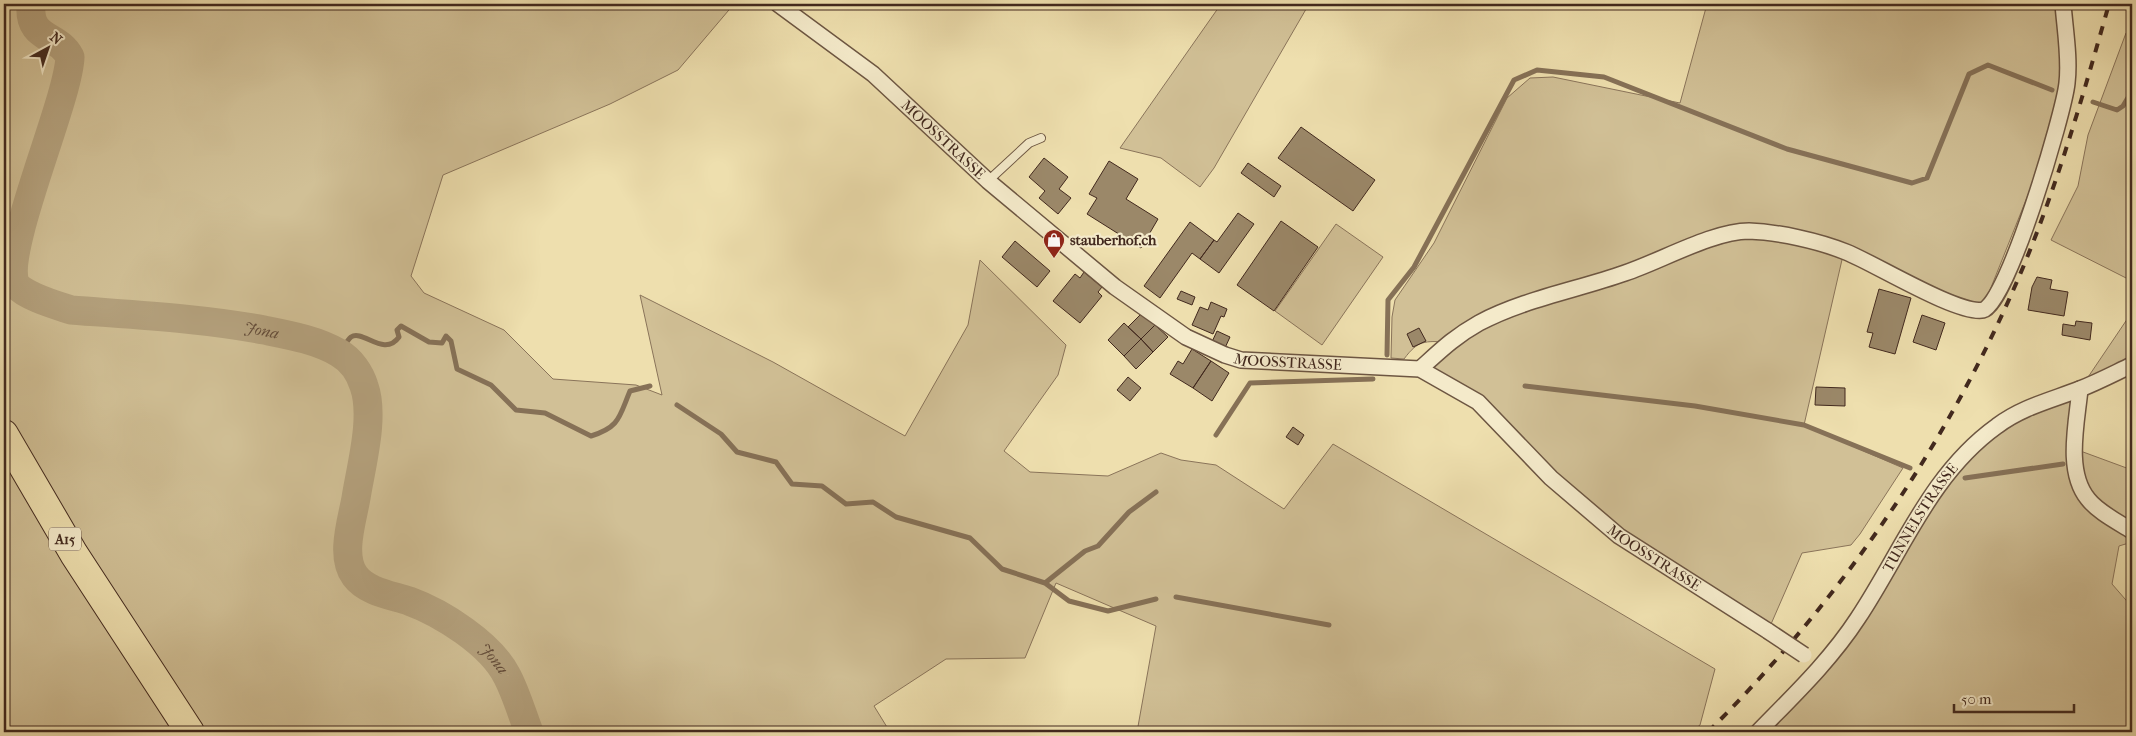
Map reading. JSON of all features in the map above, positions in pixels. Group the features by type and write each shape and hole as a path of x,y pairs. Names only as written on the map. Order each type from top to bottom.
{"highway":[{"name":"A15","path":"4,434 74,554 190,732"}],"street":[{"name":"MOOSSTRASSE","path":"778,4 874,74 988,181 1115,286 1186,338 1241,360 1420,369 1478,402 1551,478 1619,536 1768,631 1804,655 1819,669"},
{"path":"1420,369 1448,342 1480,322 1528,303 1626,273 1720,237 1748,231 1783,235 1844,251 1936,297 1970,309 1982,310 1988,308 2001,285 2027,225 2058,126 2067,83 2063,4"},
{"name":"TUNNELSTRASSE","path":"1758,732 1819,669 1858,619 1918,515 1955,463 1998,425 2039,403 2080,389 2132,365"},
{"path":"2080,389 2075,449 2077,478 2088,500 2132,531"}],"lane":[{"path":"988,181 1029,143 1041,138"}],"shaded area":[{"path":"4,4 734,4 678,70 610,104 443,175 411,276 424,293 504,330 553,379 636,385 662,395 640,295 773,362 905,436 968,325 980,260 1066,345 1058,375 1004,451 1030,472 1108,476 1161,453 1181,460 1216,465 1284,509 1333,444 1715,669 1700,725 1691,732 1137,732 1156,626 1056,583 1025,658 946,659 874,706 890,732 4,732"},
{"path":"1221,4 1309,4 1214,168 1200,187 1161,158 1120,148"},
{"path":"1707,4 2063,4 2066,100 1982,310 1844,251 1804,425 1903,468 1851,545 1802,553 1768,631 1619,536 1478,402 1420,369 1447,342 1423,343 1414,348 1404,359 1391,358 1392,317 1395,300 1434,243 1507,98 1530,78 1553,77 1680,103"},
{"path":"2132,31 2132,281 2051,240 2078,186 2088,135 2126,33"},
{"path":"1336,224 1383,257 1322,345 1275,311"},
{"path":"2132,312 2132,365 2080,389"},
{"path":"2080,389 2075,449 2132,470 2132,542 2119,546 2112,584 2132,607 2132,732 1769,732 1764,726 1819,669 1950,468 1983,437"}],"building":[{"path":"1301,127 1375,180 1353,211 1278,158"},
{"path":"1044,158 1068,177 1059,189 1071,198 1058,214 1039,198 1045,191 1029,177"},
{"path":"1109,161 1138,179 1126,199 1158,219 1141,248 1087,214 1097,198 1089,194"},
{"path":"1248,163 1281,186 1274,197 1241,173"},
{"path":"1238,213 1254,224 1219,273 1200,259 1214,240 1217,242"},
{"path":"1281,221 1318,247 1274,311 1237,285"},
{"path":"1190,222 1214,240 1200,259 1192,253 1160,298 1144,286"},
{"path":"1015,241 1050,271 1037,287 1002,257"},
{"path":"1084,272 1102,287 1098,292 1102,296 1080,323 1053,301 1075,274 1080,278"},
{"path":"2037,277 2052,280 2050,289 2068,292 2064,316 2028,310 2032,287"},
{"path":"1879,289 1911,298 1895,354 1869,347 1873,333 1867,332"},
{"path":"1181,291 1195,297 1192,305 1177,299"},
{"path":"1211,302 1227,309 1224,317 1221,316 1213,334 1192,325 1200,307 1208,310"},
{"path":"1143,312 1155,325 1141,339 1128,327"},
{"path":"1922,315 1945,323 1936,350 1913,342"},
{"path":"2076,321 2092,323 2090,340 2062,335 2063,324 2075,326"},
{"path":"1124,323 1141,339 1124,356 1108,340"},
{"path":"1155,325 1168,337 1153,352 1141,339"},
{"path":"1419,328 1426,341 1413,347 1407,334"},
{"path":"1217,331 1230,337 1224,350 1211,344"},
{"path":"1141,339 1153,352 1136,369 1124,356"},
{"path":"1192,349 1211,361 1193,388 1170,374 1178,361 1183,364"},
{"path":"1211,361 1229,373 1212,401 1193,388"},
{"path":"1128,377 1141,388 1130,401 1117,390"},
{"path":"1816,387 1845,388 1845,406 1815,405"},
{"path":"1293,427 1304,435 1298,445 1286,437"}],"waterway":[{"name":"Jona","path":"31,4 31,16 34,25 39,31 65,49 70,57 58,108 17,242 14,268 16,285 34,297 71,310 192,320 264,330 312,341 330,348 347,359 354,367 364,386 368,412 366,442 348,538 348,559 351,568 355,576 366,586 436,613 478,641 490,652 507,676 529,732"},
{"path":"1387,355 1388,300 1414,267 1514,80 1537,70 1604,77 1787,149 1912,183 1927,178 1969,74 1988,65 2052,90"},
{"path":"2093,102 2117,110 2123,106 2132,91"},
{"path":"340,353 350,338 356,336 380,344 387,345 393,343 399,337 397,330 401,326 429,342 442,343 446,336 451,341 457,369 491,385 516,410 545,413 591,436 601,433 613,425 630,391 650,386"},
{"path":"1216,435 1250,383 1373,379"},
{"path":"1525,386 1695,406 1804,425 1910,468"},
{"path":"677,405 721,434 737,452 776,462 792,484 822,486 846,504 873,502 896,517 970,538 1002,569 1045,583 1085,551 1098,546 1129,512 1156,492"},
{"path":"1965,478 2063,464"},
{"path":"1045,583 1069,601 1108,611 1156,599"},
{"path":"1176,597 1329,625"}],"railway":[{"path":"1708,732 1804,628 1848,572 1889,514 1927,455 1963,393 1995,330 2037,233 2070,136 2109,4"}],"place":[{"name":"stauberhof.ch","path":"1054,259"}]}
